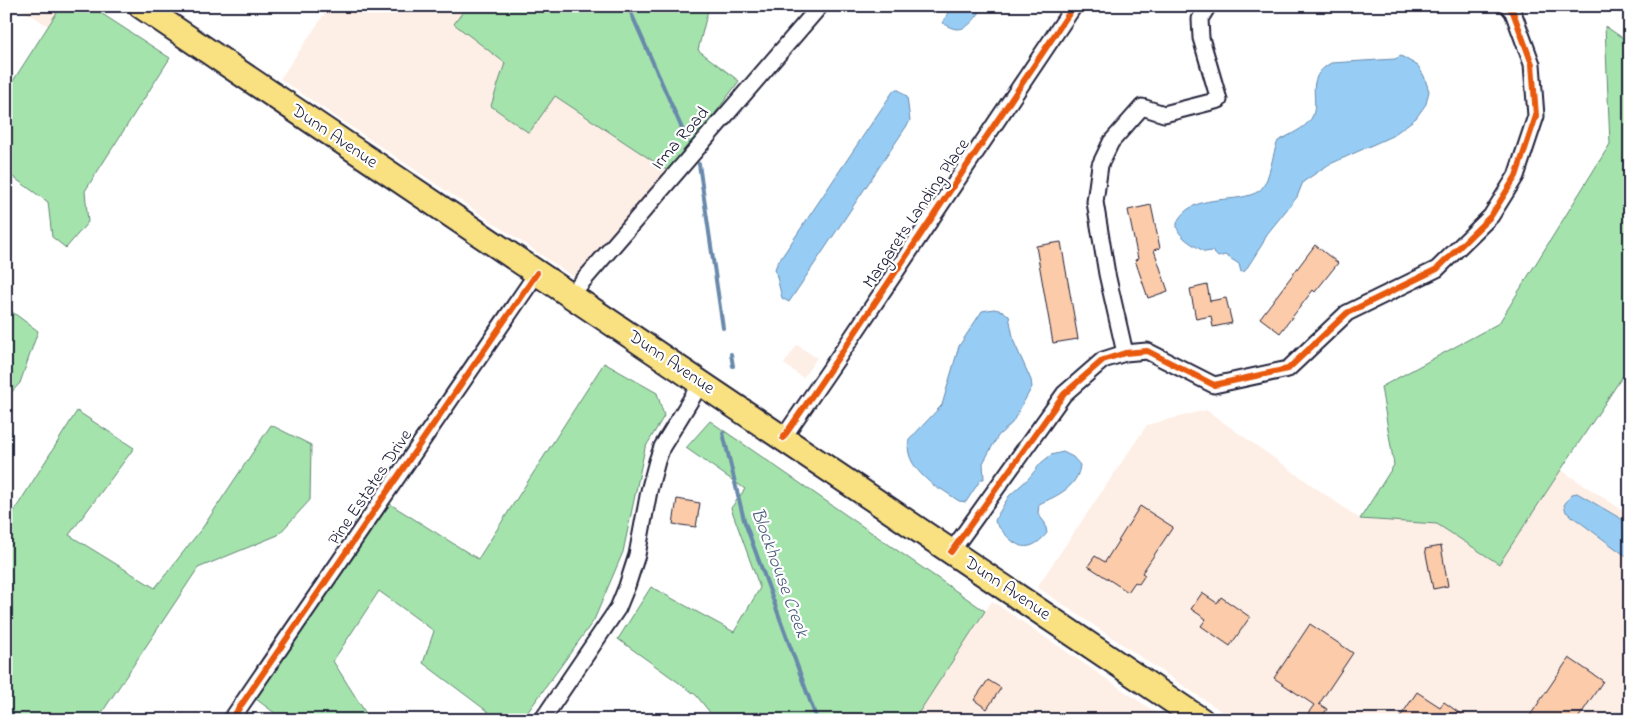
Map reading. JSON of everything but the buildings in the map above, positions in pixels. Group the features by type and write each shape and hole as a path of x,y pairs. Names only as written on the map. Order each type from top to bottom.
{"main road":[{"name":"Dunn Avenue","path":"140,6 1201,720"}],"street":[{"name":"Irma Road","path":"570,296 820,6"},
{"name":"Margarets Landing Place","path":"782,438 846,346 1074,6"},
{"path":"1125,354 1107,274 1095,202 1100,165 1111,142 1142,107 1164,114 1219,100 1201,38 1200,19 1208,6"},
{"path":"951,552 1064,394 1103,360 1125,354 1148,351 1214,385 1288,368 1347,313 1436,269 1491,216 1516,176 1536,116 1532,64 1513,12 1508,6"},
{"name":"Pine Estates Drive","path":"231,720 537,273"},
{"path":"542,720 618,608 636,555 649,491 662,447 701,383"}],"shaded area":[{"path":"17,6 61,6 48,26"},
{"path":"330,6 467,6 454,24 505,63 671,173 577,279 280,79"},
{"path":"797,345 817,358 803,378 784,364"},
{"path":"1206,410 1360,519 1437,524 1498,564 1561,470 1630,515 1630,720 1234,720 1037,587 1147,425"},
{"path":"992,601 1167,720 914,720"}],"green space":[{"path":"61,6 90,6 170,58 85,191 88,222 66,248 52,237 48,202 13,177 6,178 6,92"},
{"path":"467,6 709,6 698,50 739,81 671,173 555,96 529,133 491,106 505,63 454,24"},
{"path":"1605,26 1630,43 1630,365 1499,564 1437,524 1360,519 1394,465 1381,387 1499,323 1610,144"},
{"path":"7,308 38,331 20,383 6,398"},
{"path":"604,363 657,393 664,416 645,448 623,552 594,620 522,720 499,720 423,663 434,631 379,591 333,661 370,720 284,720 256,699 390,504 478,559"},
{"path":"77,411 134,448 69,535 155,588 203,527 271,425 311,445 310,500 278,535 198,568 97,720 6,720 6,524"},
{"path":"710,421 985,611 914,720 716,720 696,695 618,639 651,587 734,632 760,588 731,508 745,489 686,448"}],"water":[{"path":"951,6 984,6 976,18 967,26 956,29 943,23"},
{"path":"1401,56 1418,66 1429,91 1426,104 1416,118 1392,136 1328,165 1303,182 1297,197 1267,234 1245,271 1241,272 1239,264 1225,255 1218,257 1212,251 1205,252 1184,238 1177,228 1177,223 1188,209 1208,201 1250,195 1263,187 1278,141 1300,129 1311,119 1315,105 1315,83 1322,69 1331,63 1395,59"},
{"path":"894,90 899,90 907,97 910,121 789,302 782,298 775,269 777,264"},
{"path":"994,309 1003,311 1009,316 1014,342 1031,380 1032,387 1012,423 998,436 983,463 984,479 981,479 966,502 959,501 938,489 916,468 909,455 909,440 942,405 959,346 982,311"},
{"path":"1063,452 1073,457 1080,465 1075,479 1066,490 1039,504 1038,514 1045,523 1047,533 1032,545 1019,545 1013,542 995,522 996,518 1009,496 1029,478 1041,463 1051,455"},
{"path":"1577,493 1630,524 1630,559 1566,512 1564,505 1572,494"}],"waterway":[{"name":"Blockhouse Creek","path":"628,6 687,140"},
{"name":"Blockhouse Creek","path":"699,164 723,328"},
{"name":"Blockhouse Creek","path":"731,354 733,366"},
{"name":"Blockhouse Creek","path":"723,433 744,520 817,720"}],"cycle path":[{"path":"783,438 1074,6"},
{"path":"951,552 1064,394 1103,360 1125,353 1147,351 1214,385 1288,369 1347,313 1437,269 1491,216 1516,176 1536,116 1532,64 1513,12 1508,6"},
{"path":"231,720 537,273"}]}
